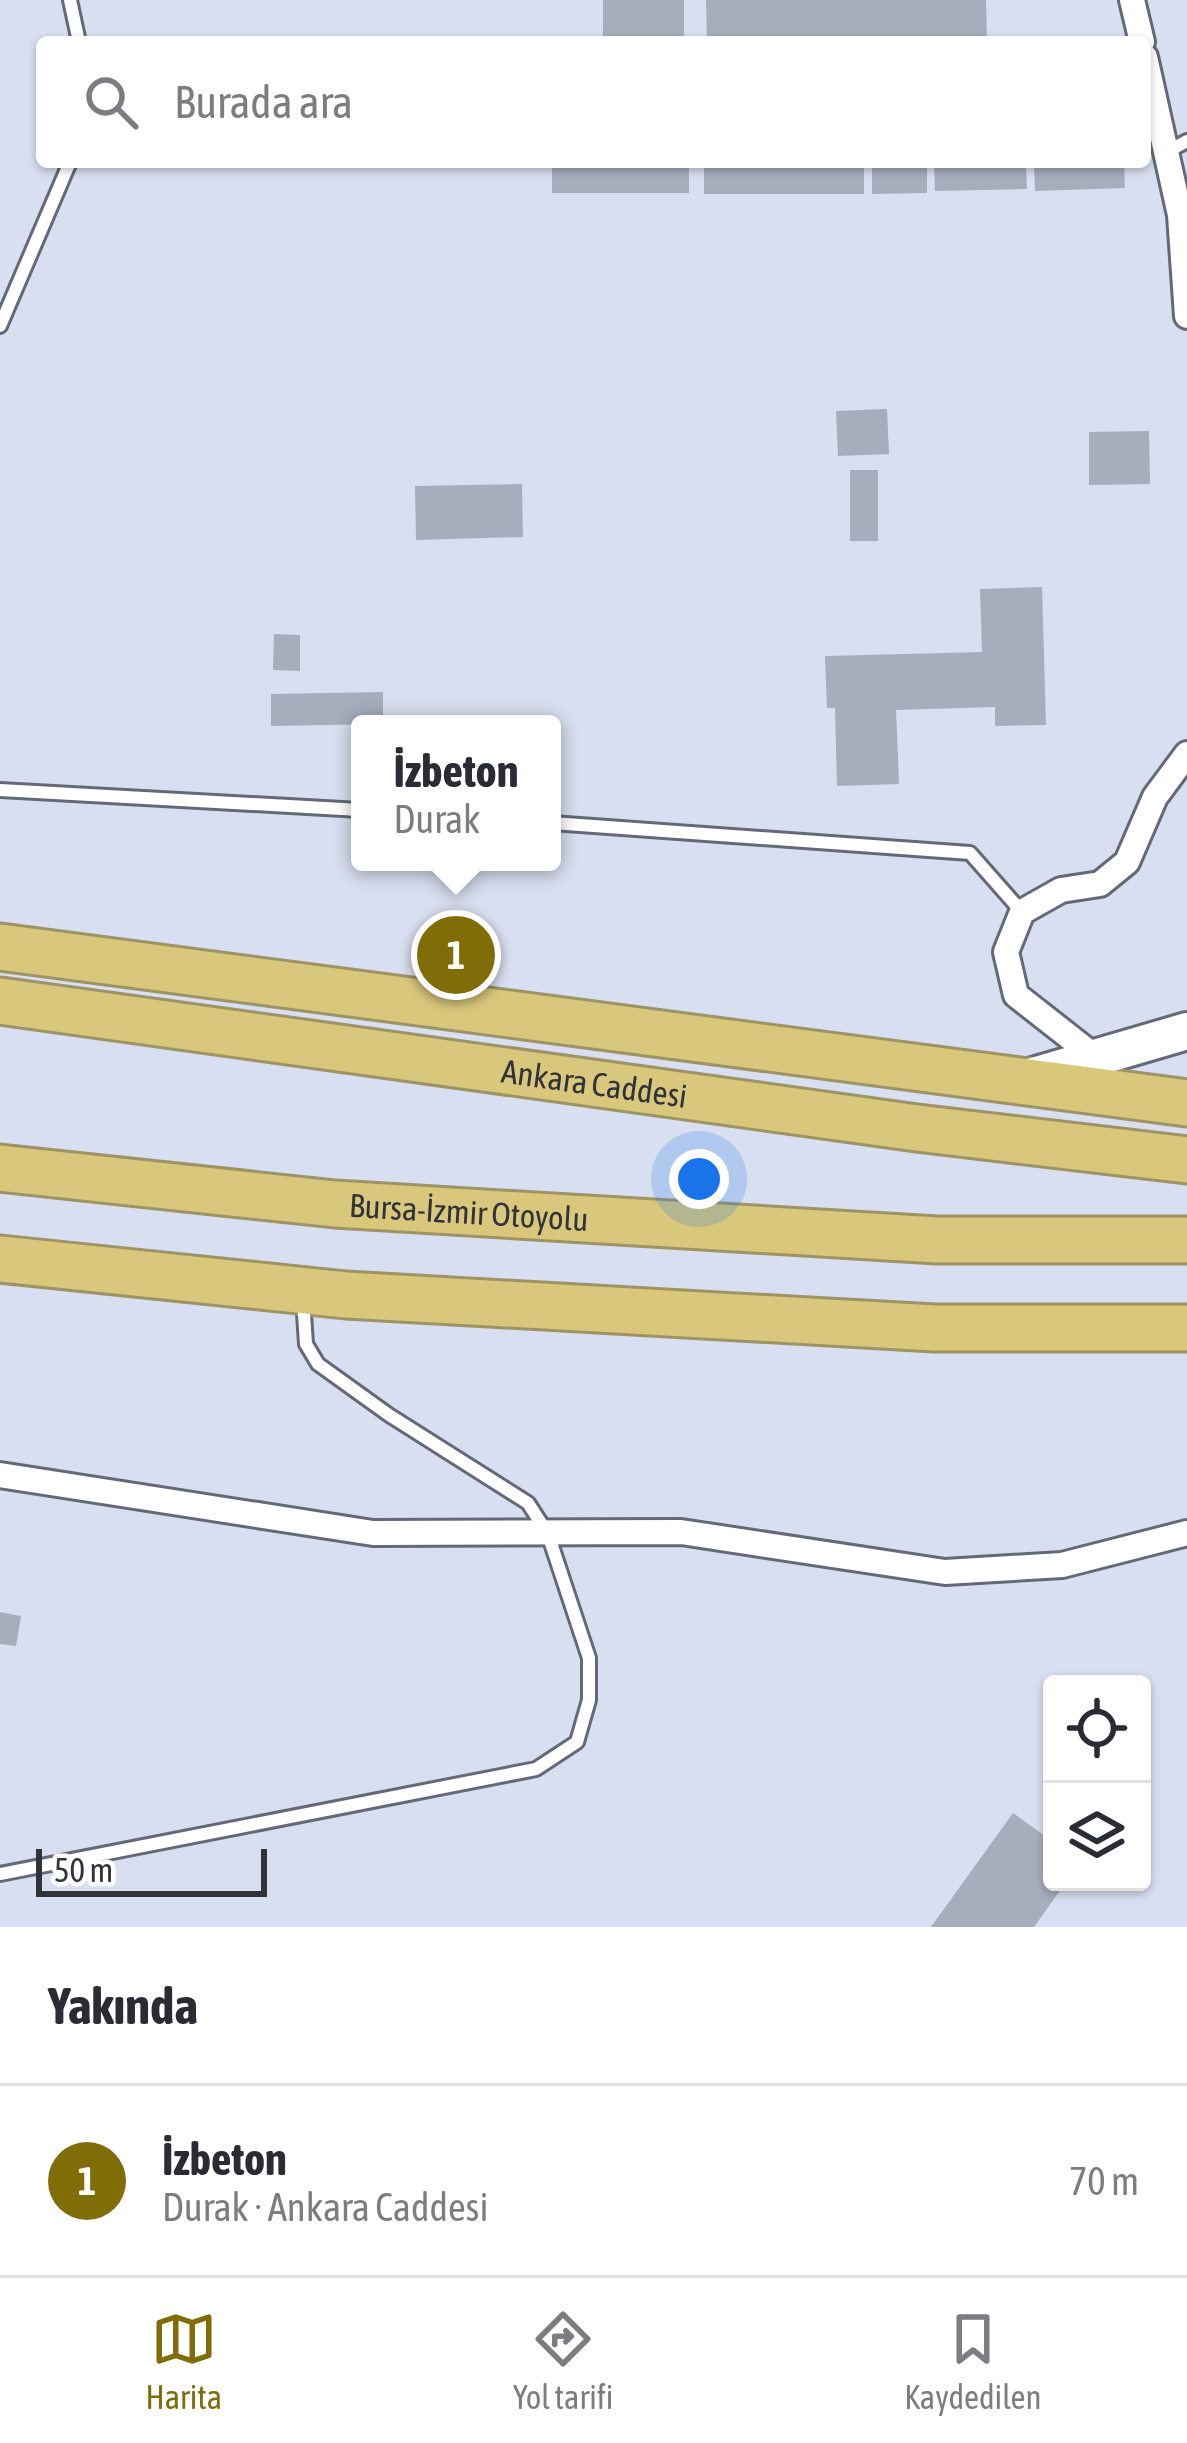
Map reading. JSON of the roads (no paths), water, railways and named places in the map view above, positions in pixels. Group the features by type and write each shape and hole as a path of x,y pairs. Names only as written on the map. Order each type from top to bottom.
{"highway":[{"name":"Ankara Caddesi","path":"0,947 1187,1103"},
{"name":"Ankara Caddesi","path":"0,1001 1187,1164"},
{"name":"Bursa-İzmir Otoyolu","path":"0,1168 335,1204 938,1240 1187,1240"},
{"path":"0,1259 346,1295 935,1328 1187,1328"}],"main road":[{"path":"1016,1081 1187,1031"}],"street":[{"path":"1132,0 1141,36"},
{"path":"1151,75 1177,147 1187,316"},
{"path":"1096,1058 1016,995 1006,952 1022,912 1061,890 1100,884 1127,862 1155,797 1187,754"},
{"path":"0,1475 374,1533 681,1532 946,1572 1062,1565 1187,1533"}],"lane":[{"path":"70,0 78,36"},
{"path":"0,326 67,168"},
{"path":"0,790 351,810"},
{"path":"561,825 970,853 1022,912"},
{"path":"0,1874 536,1769 577,1742 590,1700 589,1658 548,1534 528,1503 318,1364 306,1345 302,1291"}],"place":[{"name":"İzbeton","path":"456,955"}]}
